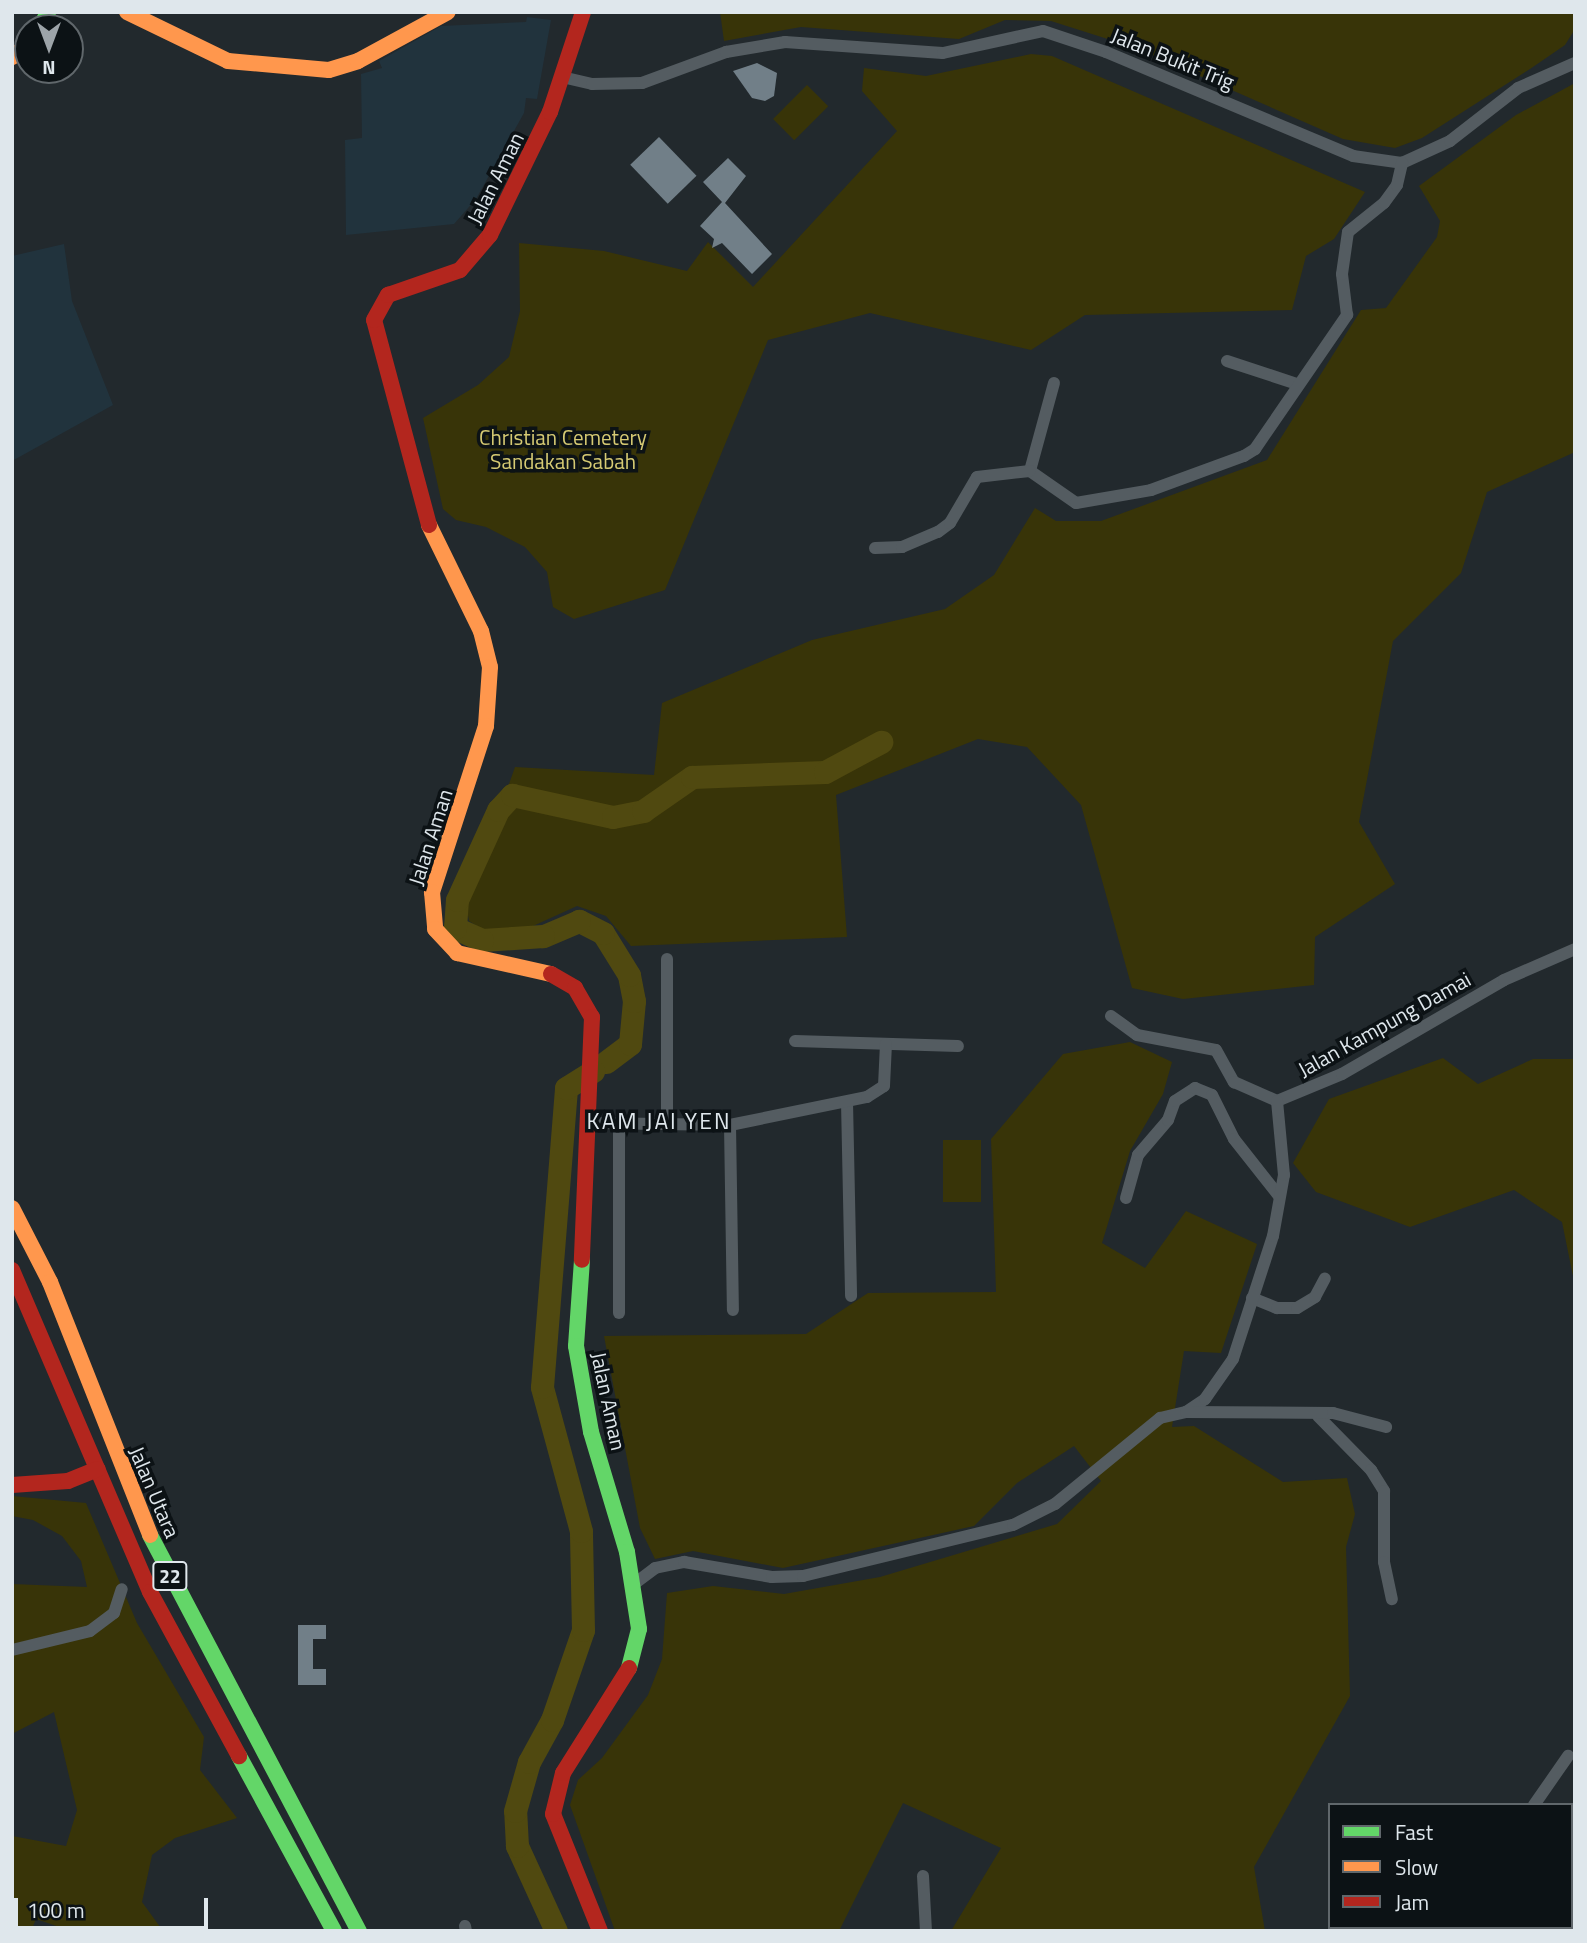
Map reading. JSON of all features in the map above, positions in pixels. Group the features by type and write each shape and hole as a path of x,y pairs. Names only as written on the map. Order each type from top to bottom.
{"main road":[{"path":"127,12 228,61 329,70 358,61 448,12"},
{"name":"Jalan Aman","path":"579,13 562,77 513,197 474,258 460,270 388,295 374,320 421,508 481,631 490,667 492,691 483,737 432,892 435,929 457,953 559,975 575,988 592,1017 590,1123 576,1346 591,1432 634,1584 639,1629 630,1668 563,1773 554,1801 557,1828 600,1931"},
{"name":"Jalan Utara","path":"12,1208 50,1282 137,1511 359,1931"},
{"name":"Jalan Utara","path":"12,1270 150,1591 334,1931"},
{"path":"12,1485 68,1481 98,1469"}],"street":[{"name":"Jalan Bukit Trig","path":"562,77 592,84 642,83 726,52 785,42 943,53 1043,31 1106,52 1353,156 1402,163"},
{"path":"876,548 902,547 944,528 977,477 1030,471 1076,503 1151,490 1255,449 1297,384 1347,315 1343,250 1348,232 1384,203 1397,185 1402,163 1450,141 1518,88 1575,63"},
{"path":"1227,361 1297,384"},
{"path":"1030,471 1054,383"},
{"name":"Jalan Kampung Damai","path":"1277,1101 1342,1074 1504,980 1575,949"},
{"path":"667,959 667,1123"},
{"path":"634,1584 655,1568 684,1562 772,1577 803,1576 1013,1525 1055,1504 1152,1423 1186,1412 1205,1399 1233,1359 1273,1236 1284,1175 1277,1101 1234,1082 1216,1050 1137,1035 1111,1016"},
{"path":"795,1041 958,1046"},
{"path":"590,1123 730,1125 847,1102 884,1086 886,1044"},
{"path":"1126,1198 1138,1155 1168,1120 1175,1101 1195,1088 1212,1095 1234,1139 1279,1196"},
{"path":"847,1102 851,1296"},
{"path":"619,1123 619,1312"},
{"path":"730,1125 733,1310"},
{"path":"1252,1298 1277,1308 1297,1308 1315,1297 1325,1278"},
{"path":"1186,1412 1352,1416 1386,1427"},
{"path":"1318,1416 1384,1491 1384,1562 1392,1599"},
{"path":"12,1650 90,1630 114,1613 122,1589"},
{"path":"1535,1803 1568,1756"},
{"path":"923,1876 926,1931"}],"shaded area":[{"path":"527,17 551,20 537,99 526,98 524,113 476,199 454,224 346,235 345,140 362,138 361,74 382,68 379,61 441,26 526,22"},
{"path":"64,244 72,301 113,405 12,461 12,256"}],"green space":[{"path":"720,12 1575,12 1575,29 1565,45 1530,69 1422,138 1395,148 1343,139 1136,48 1051,21 1005,20 959,39 801,27 724,41"},
{"name":"Christian Cemetery Sandakan Sabah","path":"1031,54 1052,56 1365,192 1334,239 1306,256 1292,310 1085,315 1031,350 870,313 768,340 665,590 574,619 553,607 547,572 525,547 486,527 456,520 443,509 423,418 478,385 509,357 520,311 519,243 604,251 687,271 708,242 753,287 897,131 862,91 864,68 926,76"},
{"path":"1575,83 1575,452 1487,492 1461,573 1393,641 1359,822 1395,884 1315,937 1314,985 1183,999 1132,988 1081,805 1027,747 978,739 836,795 847,937 631,946 606,916 577,906 522,931 485,931 469,921 466,905 515,767 654,775 662,703 812,640 945,609 994,575 1035,508 1056,521 1101,521 1267,460 1361,310 1386,308 1437,237 1440,221 1419,186 1516,115"},
{"path":"807,85 828,106 794,140 773,119"},
{"path":"1130,1042 1172,1062 1163,1094 1130,1151 1102,1243 1145,1268 1186,1211 1257,1244 1221,1353 1184,1351 1172,1427 1194,1426 1283,1482 1347,1478 1355,1514 1346,1547 1350,1696 1254,1867 1265,1931 951,1931 1001,1848 903,1803 839,1931 615,1931 570,1805 578,1780 602,1758 648,1695 662,1659 667,1593 713,1586 784,1594 880,1577 1057,1524 1101,1481 1074,1446 1017,1483 974,1526 783,1568 693,1551 655,1559 640,1528 604,1336 806,1334 868,1293 996,1292 991,1139 1063,1054"},
{"path":"1443,1058 1478,1084 1533,1059 1575,1059 1575,1286 1562,1222 1514,1190 1410,1227 1316,1192 1293,1163 1329,1099"},
{"path":"943,1140 981,1140 981,1202 943,1202"},
{"path":"12,1496 86,1503 137,1623 204,1737 200,1770 237,1818 175,1838 152,1855 142,1902 163,1931 71,1931 36,1919 31,1931 12,1931 12,1836 66,1846 77,1810 54,1712 12,1734 12,1584 87,1587 81,1561 62,1536 33,1520 12,1516"},
{"path":"1575,1846 1575,1931 1485,1931 1573,1929"}],"building":[{"path":"757,63 777,73 774,96 765,101 752,98 733,71"},
{"path":"659,137 697,176 668,204 630,165"},
{"path":"728,158 746,176 725,203 772,254 752,274 722,243 712,248 714,239 700,226 722,202 703,182"},
{"path":"298,1625 326,1625 326,1639 313,1639 313,1669 326,1669 326,1685 298,1685"}],"waterway":[{"path":"606,1062 630,1044 634,1001 629,975 603,933 579,921 543,936 482,940 455,928 457,900 498,810 512,795 613,817 643,811 692,777 825,772 881,742"},
{"path":"556,1931 517,1846 515,1811 529,1762 552,1720 583,1630 581,1531 542,1387 566,1088 593,1071"}],"traffic: fast":[{"path":"582,1260 576,1346 591,1432 627,1552 639,1629 629,1668"},
{"path":"150,1535 359,1931"},
{"path":"239,1756 334,1931"}],"traffic: slow":[{"path":"127,12 228,61 329,70 358,61 448,12"},
{"path":"429,525 481,631 490,667 486,726 432,892 435,929 457,953 551,974"},
{"path":"12,1208 50,1282 150,1535"}],"traffic: jam":[{"path":"429,525 374,320 388,295 460,270 490,235 550,112 583,12"},
{"path":"551,974 575,988 592,1017 582,1260"},
{"path":"12,1270 150,1592 239,1756"},
{"path":"12,1485 68,1481 98,1469"},
{"path":"600,1931 553,1814 563,1773 629,1668"}],"district":[{"name":"KAM JAI YEN","path":"659,1121"}]}
